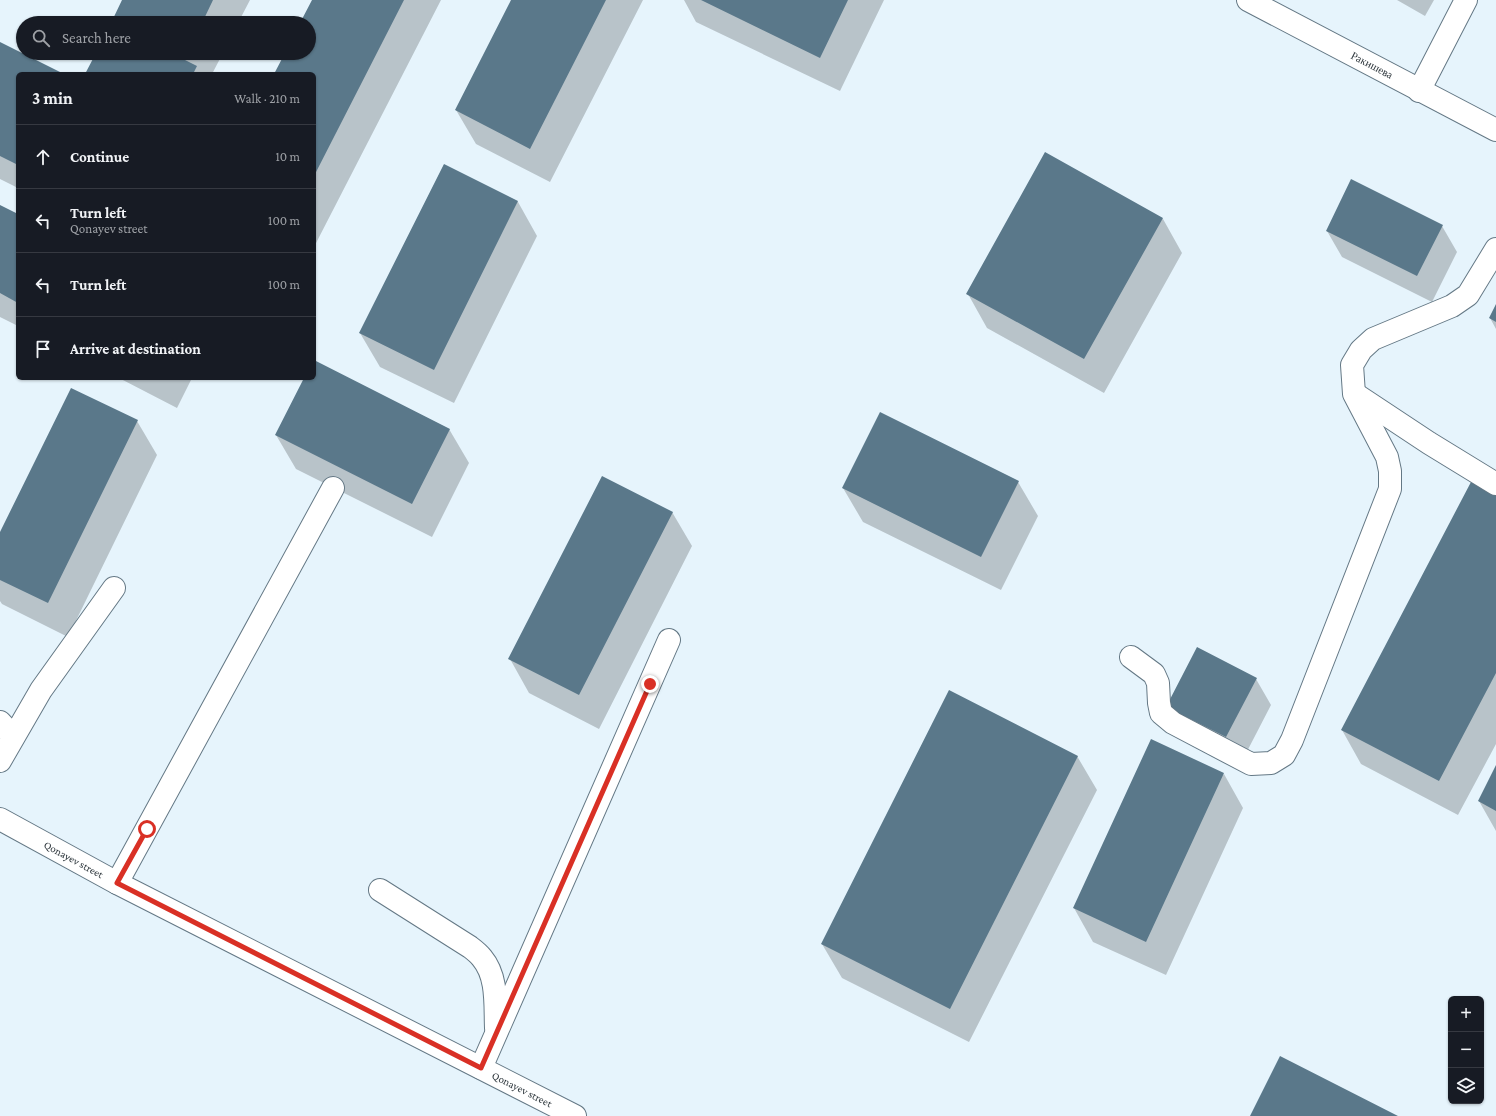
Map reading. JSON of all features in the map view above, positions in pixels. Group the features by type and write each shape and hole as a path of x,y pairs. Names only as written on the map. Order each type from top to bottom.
{"street":[{"name":"Ракишева","path":"1248,0 1496,130"},
{"path":"1419,90 1466,0"},
{"path":"1131,658 1154,674 1158,683 1158,703 1162,713 1173,723 1251,764 1271,762 1284,755 1292,740 1390,489 1390,472 1387,458 1354,394 1352,365 1362,350 1373,339 1452,306 1468,295 1496,249"},
{"path":"1354,394 1429,443 1496,484"},
{"path":"117,883 333,488"},
{"path":"0,761 7,729 41,690 114,588"},
{"path":"481,1068 669,640"},
{"name":"Qonayev street","path":"0,819 117,883 575,1116"},
{"path":"380,890 470,947 482,958 490,971 494,985 496,1034"}],"building":[{"path":"122,0 213,0 205,16 114,16"},
{"path":"312,0 404,0 316,172 316,72 275,72 281,60 316,60 316,16 304,16"},
{"path":"511,0 606,0 530,149 455,110"},
{"path":"701,0 848,0 820,58"},
{"path":"0,42 16,50 16,60 36,60 60,72 16,72 16,164 0,156"},
{"path":"92,60 185,60 197,66 194,72 86,72"},
{"path":"1045,152 1163,218 1084,359 966,294"},
{"path":"444,164 518,201 434,370 359,333"},
{"path":"1351,179 1443,225 1417,276 1326,231"},
{"path":"0,205 16,213 16,302 0,293"},
{"path":"1496,304 1496,322 1489,318"},
{"path":"316,361 450,429 412,504 275,435 303,380 316,380"},
{"path":"71,388 138,420 48,603 0,580 0,532"},
{"path":"880,412 1019,481 981,557 842,488"},
{"path":"602,476 673,512 579,695 508,659"},
{"path":"1471,482 1496,495 1496,673 1439,781 1341,730"},
{"path":"1197,647 1257,678 1226,737 1166,707"},
{"path":"949,690 1078,756 950,1009 821,944"},
{"path":"1151,739 1224,773 1146,942 1073,908"},
{"path":"1496,765 1496,811 1478,801"},
{"path":"1280,1056 1398,1116 1250,1116"}],"route":[{"path":"147,829 117,883 481,1068 650,684"}]}
